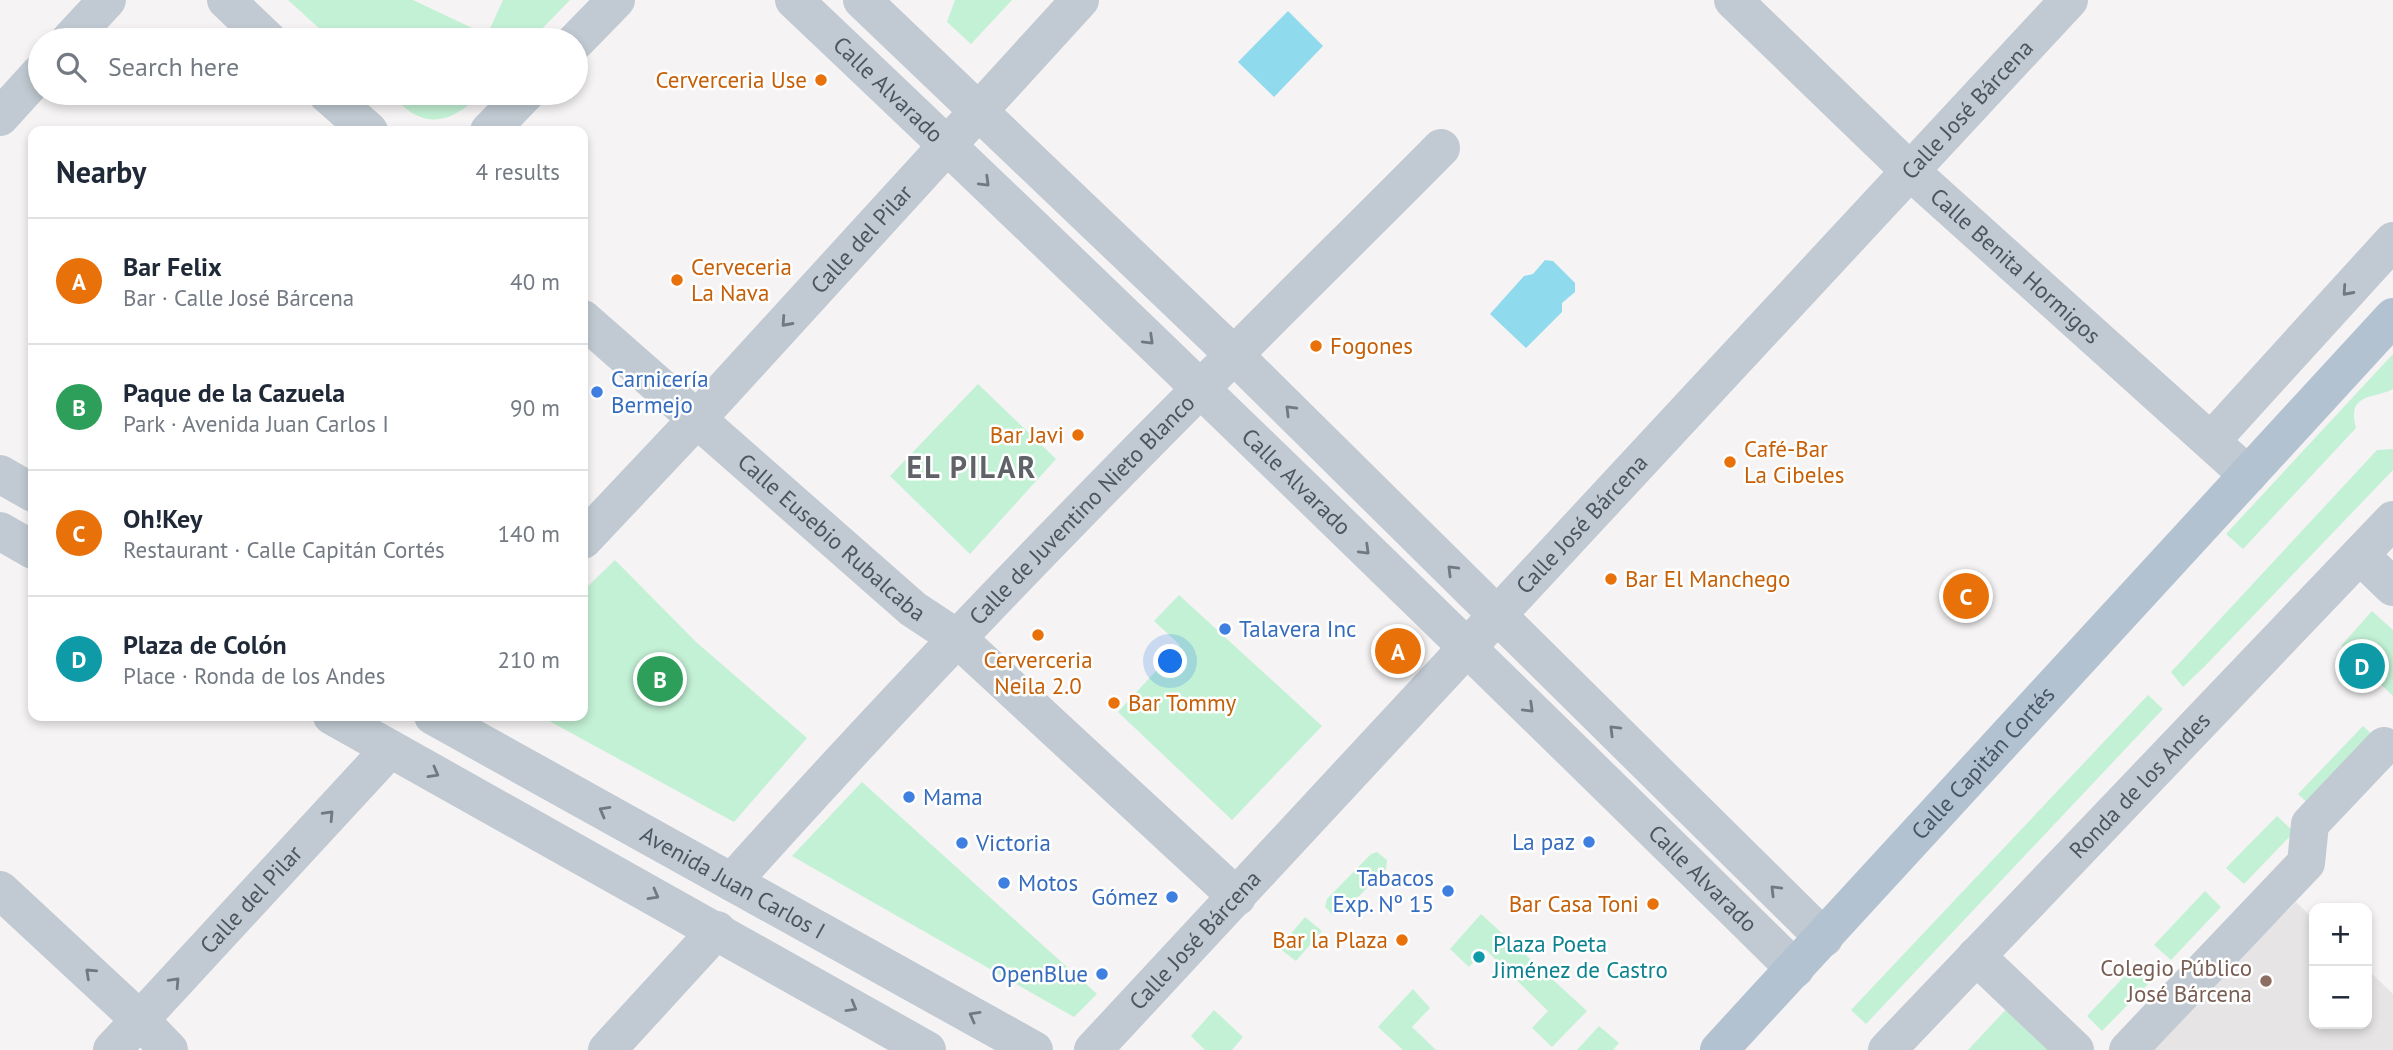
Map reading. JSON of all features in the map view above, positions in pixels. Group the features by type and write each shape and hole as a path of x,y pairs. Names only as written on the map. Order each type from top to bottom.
{"main road":[{"name":"Calle Capitán Cortés","path":"1719,1050 2393,317"}],"street":[{"path":"81,28 107,0"},
{"path":"226,0 255,28"},
{"path":"588,29 616,0"},
{"name":"Calle Alvarado","path":"794,0 1200,389 1795,969"},
{"name":"Calle Alvarado","path":"862,0 1234,355 1824,938"},
{"name":"Calle del Pilar","path":"588,536 1080,0"},
{"name":"Calle Benita Hormigos","path":"1733,0 1910,171 2211,441"},
{"name":"Calle José Bárcena","path":"1093,1050 2069,0"},
{"path":"0,117 28,86"},
{"path":"340,105 363,126"},
{"path":"494,126 514,105"},
{"name":"Calle de Juventino Nieto Blanco","path":"732,882 957,638 1441,148"},
{"path":"2248,475 2211,441 2393,241"},
{"name":"Calle Eusebio Rubalcaba","path":"588,323 913,609 957,638 1237,897"},
{"path":"0,474 28,490"},
{"name":"Ronda de los Andes","path":"1887,1050 2393,520"},
{"path":"0,531 28,547"},
{"path":"2360,555 2393,587"},
{"path":"341,721 927,1050"},
{"name":"Avenida Juan Carlos I","path":"442,721 1034,1050"},
{"path":"2128,1050 2306,863 2310,824 2384,746"},
{"name":"Calle del Pilar","path":"112,1050 390,749"},
{"path":"0,890 169,1050"},
{"path":"607,1050 717,930"},
{"path":"1976,956 2075,1050"}],"shaded area":[{"name":"Colegio Público José Bárcena","path":"2296,902 2309,914 2309,1029 2372,1029 2372,974 2393,994 2393,1050 2150,1050"}],"green space":[{"path":"288,0 413,0 472,28 319,28"},
{"path":"503,0 570,0 543,28 490,28"},
{"path":"955,0 1012,0 971,44 947,22"},
{"path":"402,105 468,105 452,115 435,119 412,113"},
{"path":"2393,354 2393,389 2359,402 2354,416 2356,428 2243,549 2226,534"},
{"path":"978,384 1056,459 970,554 890,476"},
{"path":"2393,449 2393,470 2183,687 2171,672 2377,450"},
{"path":"615,560 696,642 807,738 734,822 549,721 588,721 588,586"},
{"path":"1179,595 1322,726 1232,820 1118,712 1180,645 1154,621"},
{"path":"2372,611 2393,630 2393,696 2341,646"},
{"path":"2148,695 2163,709 1866,1024 1851,1010"},
{"path":"2363,726 2380,742 2315,810 2298,794"},
{"path":"862,782 1097,994 1074,1017 792,856"},
{"path":"2277,816 2294,832 2244,884 2226,868"},
{"path":"1377,852 1387,860 1386,869 1342,913 1333,915 1325,907 1327,899 1371,854"},
{"path":"2205,891 2221,907 2171,960 2154,945"},
{"path":"1481,914 1587,1011 1552,1047 1532,1028 1548,1011 1485,949 1469,967 1450,949"},
{"path":"1305,917 1322,931 1296,961 1279,948"},
{"path":"2135,965 2151,981 2102,1031 2087,1016"},
{"path":"1413,989 1430,1008 1412,1027 1436,1050 1403,1050 1378,1027"},
{"path":"2013,1002 2064,1050 1968,1050"},
{"path":"1214,1010 1243,1037 1232,1050 1205,1050 1191,1036"},
{"path":"1599,1026 1619,1043 1613,1050 1577,1050"}],"water":[{"path":"1288,11 1323,46 1274,97 1238,62"},
{"path":"1545,260 1553,261 1575,283 1575,292 1562,303 1562,312 1526,348 1490,314 1524,276 1533,274"}],"place":[{"name":"Cerverceria Use","path":"821,80"},
{"name":"Cerveceria La Nava","path":"677,280"},
{"name":"Fogones","path":"1316,346"},
{"name":"Carnicería Bermejo","path":"597,392"},
{"name":"Bar Javi","path":"1078,435"},
{"name":"Café-Bar La Cibeles","path":"1730,462"},
{"name":"Bar El Manchego","path":"1611,579"},
{"name":"Oh!Key","path":"1966,596"},
{"name":"Talavera Inc","path":"1225,629"},
{"name":"Cerverceria Neila 2.0","path":"1038,635"},
{"name":"Bar Felix","path":"1398,651"},
{"name":"Plaza de Colón","path":"2362,666"},
{"name":"Paque de la Cazuela","path":"660,679"},
{"name":"Bar Tommy","path":"1114,703"},
{"name":"Mama","path":"909,797"},
{"name":"La paz","path":"1589,842"},
{"name":"Victoria","path":"962,843"},
{"name":"Motos","path":"1004,883"},
{"name":"Tabacos Exp. Nº 15","path":"1448,891"},
{"name":"Gómez","path":"1172,897"},
{"name":"Bar Casa Toni","path":"1653,904"},
{"name":"Bar la Plaza","path":"1402,940"},
{"name":"Plaza Poeta Jiménez de Castro","path":"1479,957"},
{"name":"OpenBlue","path":"1102,974"},
{"name":"Colegio Público José Bárcena","path":"2266,981"}],"district":[{"name":"EL PILAR","path":"972,468"}]}
